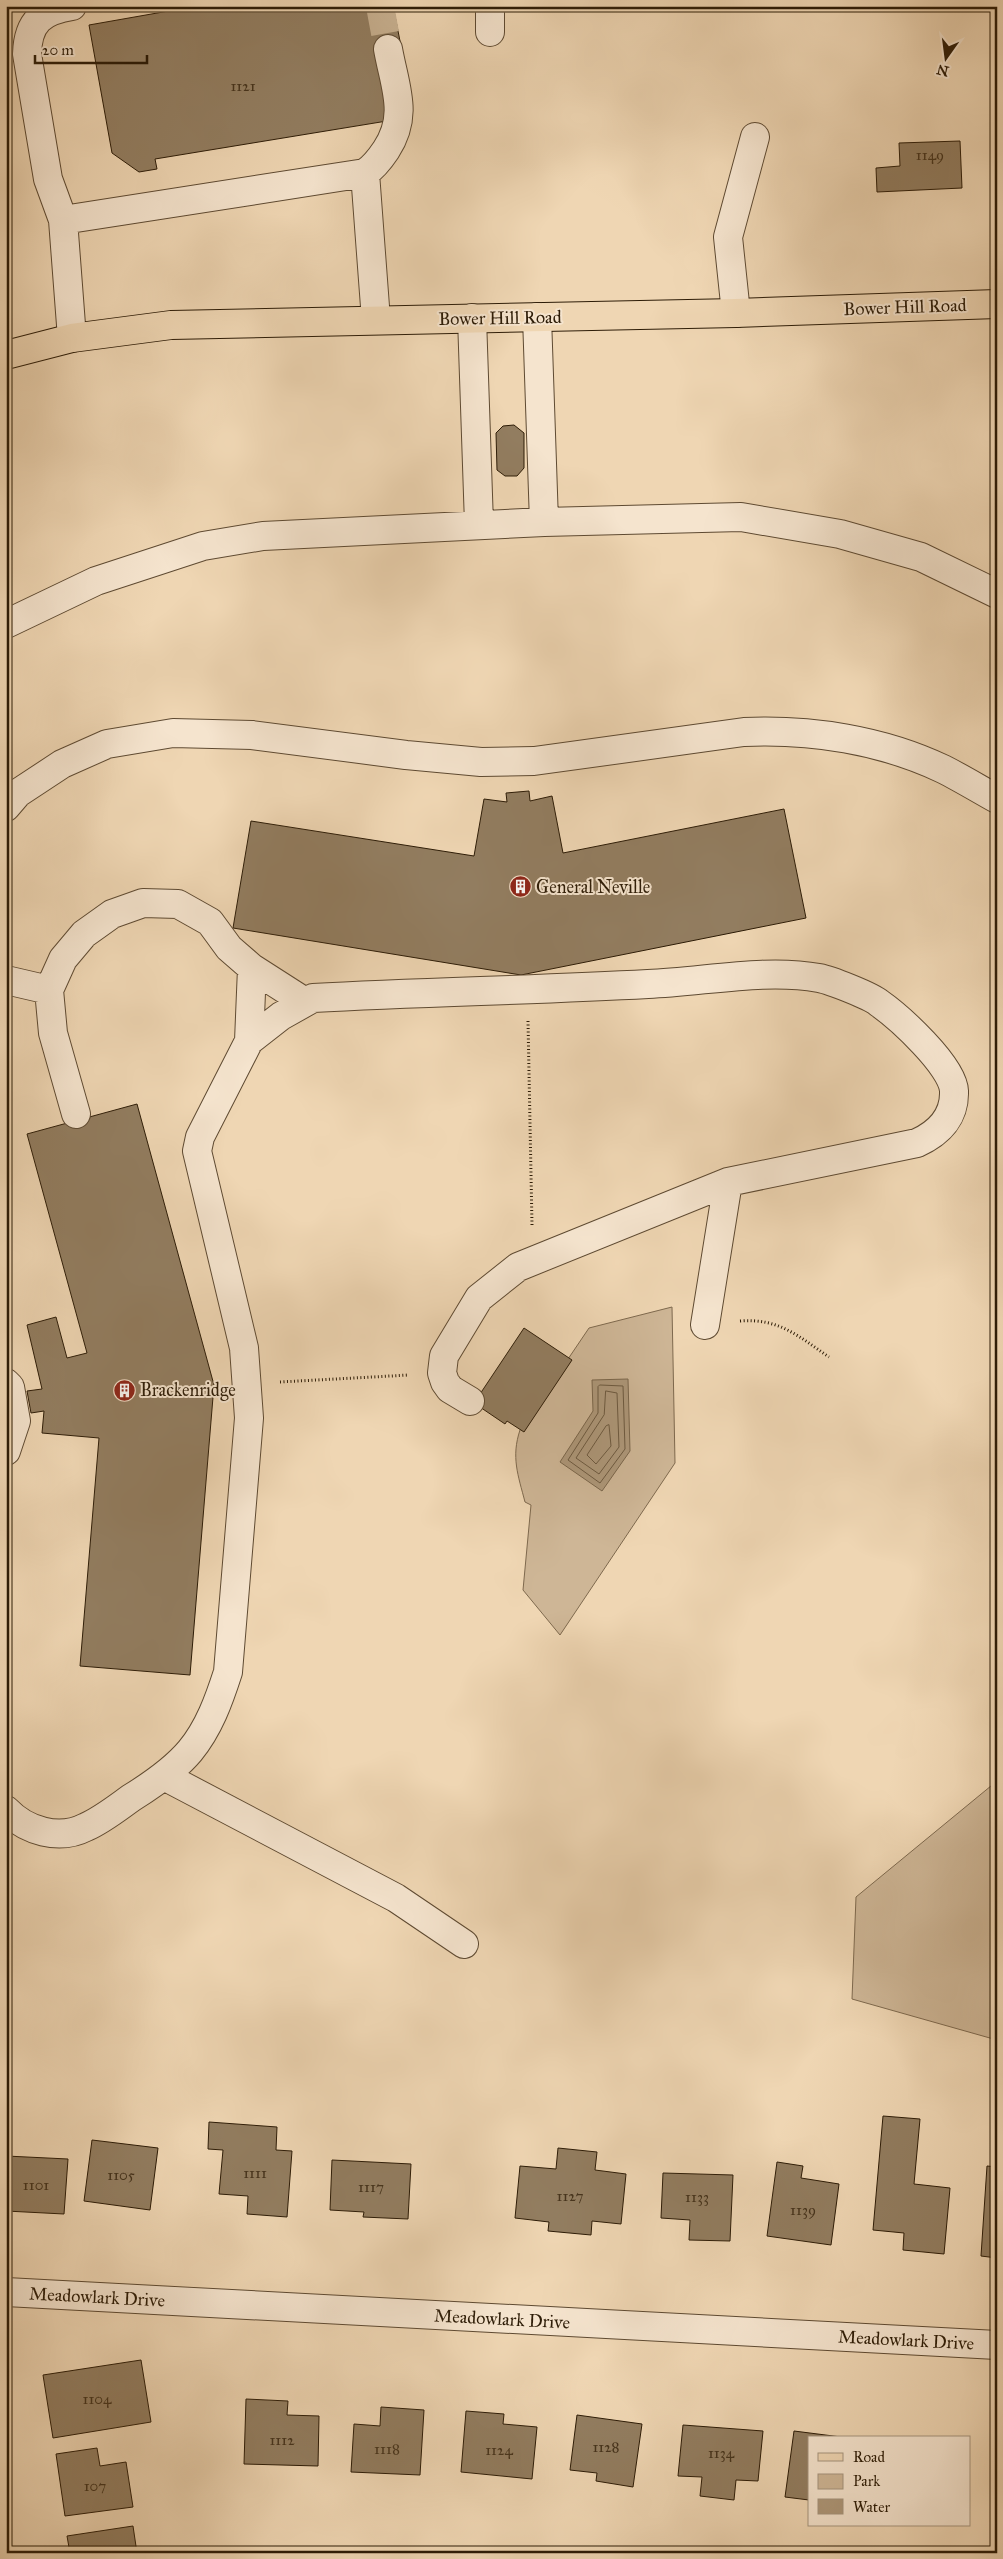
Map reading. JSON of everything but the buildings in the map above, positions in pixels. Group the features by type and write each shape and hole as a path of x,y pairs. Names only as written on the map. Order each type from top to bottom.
{"main road":[{"name":"Bower Hill Road","path":"6,355 72,338 171,325 736,313 997,304"}],"street":[{"path":"72,6 52,10 40,17 32,28 27,41 27,54 48,179 63,220 72,338"},
{"path":"63,220 365,173 372,168 385,152 398,126 400,112 388,49"},
{"path":"736,313 728,236 755,137"},
{"path":"365,173 376,320"},
{"path":"537,317 544,522"},
{"path":"472,318 479,524"},
{"path":"6,624 96,580 203,546 263,536 544,522 741,517 840,534 920,558 997,594"},
{"path":"6,807 18,793 62,764 107,744 173,733 252,735 406,755 481,762 534,761 744,732 776,731 833,736 892,749 942,769 997,799"},
{"path":"76,1114 53,1033 49,990 63,959 84,934 112,914 143,904 178,904 210,922 229,948 252,968 305,1002"},
{"path":"6,1810 15,1820 37,1831 61,1834 85,1828 164,1776 190,1750 215,1710 228,1672 249,1418 244,1348 197,1151 200,1137 248,1042 252,968"},
{"path":"248,1042 282,1016 313,998 650,984 758,975 820,978 878,1001 924,1042 954,1084 954,1099 950,1114 942,1126 931,1136 917,1143 728,1182 518,1267 478,1298 444,1356 442,1373 450,1389 470,1401"},
{"path":"6,980 49,990"},
{"path":"705,1325 728,1182"},
{"path":"6,1383 10,1387 16,1421 6,1451"},
{"path":"164,1776 396,1898 464,1944"},
{"name":"Meadowlark Drive","path":"6,2292 997,2345"}],"path":[{"path":"527,988 533,1261"},
{"path":"705,1325 757,1320 772,1323 795,1334 828,1358"},
{"path":"297,1381 442,1373"}],"green space":[{"path":"672,1307 675,1463 560,1635 523,1590 531,1505 525,1502 516,1466 517,1440 520,1430 589,1328"},
{"path":"997,1781 997,2040 852,1999 856,1897"}],"water":[{"path":"628,1379 630,1451 602,1491 560,1462 593,1411 592,1380"}],"tunnel":[{"path":"380,6 388,49"}],"place":[{"name":"General Neville","path":"520,887"},
{"name":"Brackenridge","path":"124,1390"}]}
